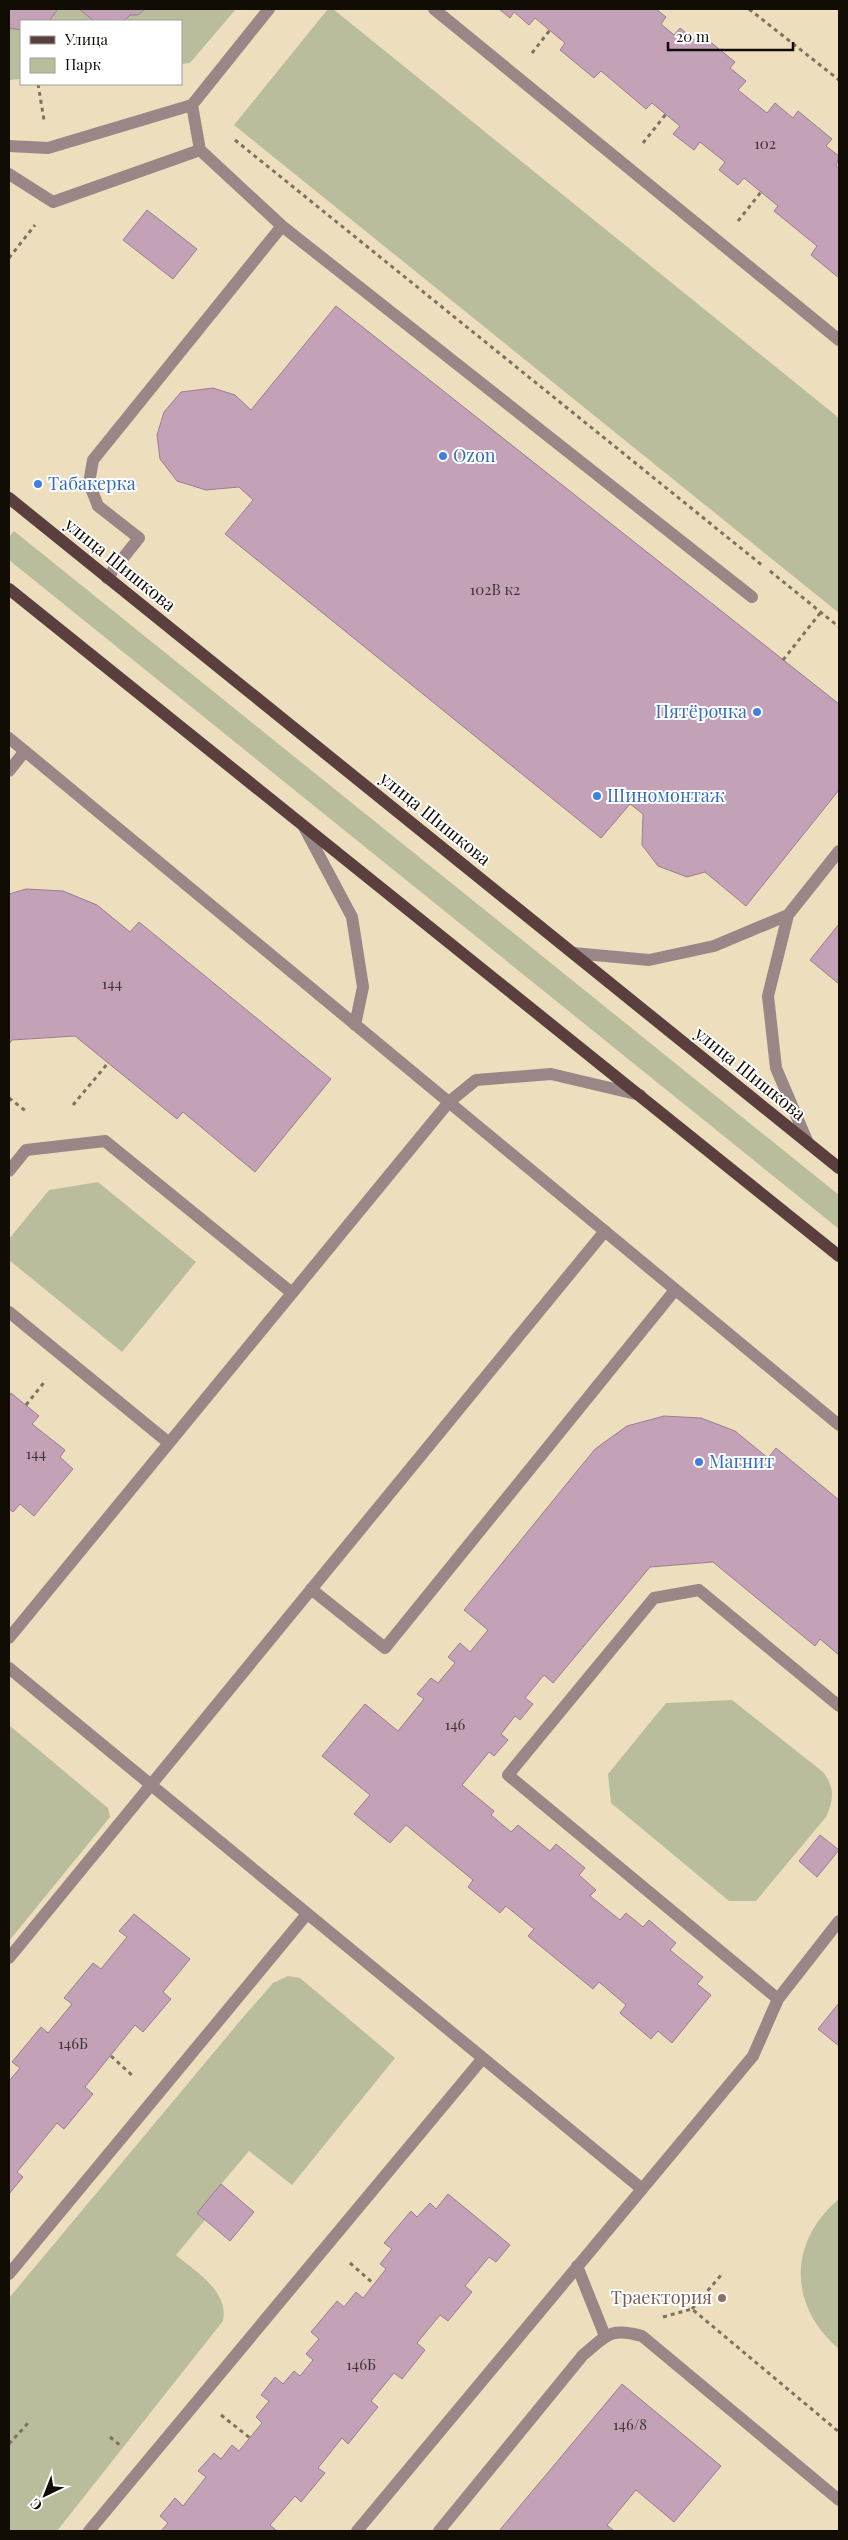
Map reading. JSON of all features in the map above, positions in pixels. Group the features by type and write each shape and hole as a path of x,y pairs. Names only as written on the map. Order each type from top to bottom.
{"main road":[{"name":"улица Шишкова","path":"9,498 839,1168"},
{"path":"9,589 839,1256"}],"street":[{"path":"9,146 48,148 192,105 269,9"},
{"path":"434,9 839,340"},
{"path":"192,105 200,150 282,226 752,597"},
{"path":"9,174 53,202 200,150"},
{"path":"107,578 138,538 98,506 89,483 93,460 282,226"},
{"path":"9,738 839,1425"},
{"path":"9,771 25,751"},
{"path":"304,827 352,917 363,987 355,1025"},
{"path":"808,1143 776,1068 768,996 788,914 839,851"},
{"path":"573,953 649,960 714,946 788,914"},
{"path":"9,1638 449,1102 476,1080 552,1074 640,1096"},
{"path":"9,1171 26,1150 105,1141 292,1293"},
{"path":"9,1958 605,1231"},
{"path":"311,1589 385,1648 675,1290"},
{"path":"9,1312 169,1443"},
{"path":"778,1999 508,1774 654,1598 699,1590 839,1706"},
{"path":"9,1668 642,2189"},
{"path":"9,2274 308,1914"},
{"path":"357,2531 752,2056 778,1999 839,1922"},
{"path":"89,2531 483,2058"},
{"path":"578,2266 605,2336"},
{"path":"439,2531 583,2355 605,2336 622,2330 642,2336 839,2500"}],"path":[{"path":"749,9 839,80"},
{"path":"38,85 48,148"},
{"path":"625,164 666,114"},
{"path":"230,136 839,627"},
{"path":"721,243 761,192"},
{"path":"9,258 36,223"},
{"path":"783,660 821,612"},
{"path":"74,1105 108,1063"},
{"path":"9,1098 27,1112"},
{"path":"26,1405 46,1380"},
{"path":"110,2056 138,2080"},
{"path":"344,2258 374,2284"},
{"path":"655,2320 692,2309 722,2274"},
{"path":"692,2309 839,2432"},
{"path":"216,2410 250,2438"},
{"path":"9,2444 28,2422"}],"green space":[{"path":"9,9 236,9 190,63 182,64 182,20 20,20 20,79 9,80"},
{"path":"328,9 333,9 839,418 839,613 234,125"},
{"path":"14,531 839,1195 839,1229 9,560 9,537"},
{"path":"98,1182 196,1262 122,1352 9,1260 9,1239 49,1190"},
{"path":"732,1700 823,1772 830,1783 832,1794 831,1805 826,1817 756,1901 729,1901 611,1803 608,1774 666,1703"},
{"path":"9,1725 108,1808 110,1817 9,1941"},
{"path":"288,1976 300,1978 395,2058 292,2185 249,2151 197,2213 205,2220 176,2255 201,2275 216,2291 224,2310 223,2321 57,2531 9,2531 9,2298 245,2015 273,1983"},
{"path":"839,2199 839,2349 822,2332 810,2313 803,2294 801,2274 803,2254 810,2235 822,2216"}],"building":[{"path":"9,9 58,9 50,20 20,20 20,30 9,28"},
{"path":"79,9 145,9 138,15 130,15 125,20 93,20"},
{"path":"499,9 656,9 666,17 661,24 674,35 680,28 698,43 703,36 735,62 730,68 746,81 738,90 767,113 775,103 793,118 798,111 832,139 826,146 839,156 836,166 839,168 839,278 811,255 817,246 774,211 778,206 744,178 738,185 719,170 725,162 700,142 694,150 673,134 680,126 652,103 646,109 601,71 594,78 560,50 565,43 535,18 529,25 514,12 510,18"},
{"path":"147,210 197,249 173,279 123,240"},
{"path":"336,306 839,704 839,790 746,906 705,872 687,877 658,866 642,845 643,814 630,804 601,838 225,534 253,500 239,487 206,490 177,481 160,459 157,435 164,412 181,392 213,388 235,395 251,410"},
{"path":"26,889 63,891 97,905 130,932 139,922 331,1079 255,1172 183,1112 177,1119 75,1036 12,1040 9,1044 9,894"},
{"path":"839,924 839,984 810,960"},
{"path":"11,1393 39,1416 32,1424 65,1450 60,1457 73,1469 34,1516 20,1504 13,1512 9,1509 9,1397"},
{"path":"664,1416 701,1418 735,1431 768,1458 776,1448 839,1500 839,1655 820,1639 815,1646 713,1562 650,1567 553,1683 544,1675 525,1698 533,1704 520,1720 515,1716 501,1734 508,1740 494,1756 489,1752 462,1785 494,1811 491,1815 511,1832 518,1825 550,1851 556,1844 585,1868 579,1875 596,1890 590,1896 620,1920 626,1913 643,1927 649,1920 676,1943 670,1950 703,1977 697,1984 711,1995 672,2043 658,2031 651,2039 620,2013 626,2005 599,1982 593,1989 528,1936 534,1929 506,1906 500,1913 468,1887 473,1880 406,1825 390,1843 354,1814 370,1795 322,1756 365,1704 398,1731 424,1699 417,1694 431,1678 438,1683 455,1663 448,1657 460,1643 470,1652 488,1630 464,1610 595,1449 627,1426"},
{"path":"820,1835 839,1850 817,1877 799,1861"},
{"path":"134,1914 190,1959 163,1992 171,1999 143,2032 135,2025 85,2087 93,2094 64,2129 57,2123 17,2172 23,2177 9,2194 9,2081 20,2068 12,2062 41,2027 48,2033 72,2004 64,1998 93,1963 101,1969 127,1937 119,1931"},
{"path":"839,2003 839,2046 818,2029"},
{"path":"221,2184 254,2212 230,2241 197,2213"},
{"path":"448,2194 510,2245 496,2262 489,2257 465,2286 472,2292 448,2321 440,2315 417,2343 425,2350 402,2379 394,2373 371,2401 378,2407 348,2444 342,2438 318,2468 325,2473 301,2502 295,2496 270,2525 277,2531 161,2531 168,2523 160,2516 175,2498 183,2506 206,2477 198,2471 214,2453 221,2459 232,2445 239,2451 262,2423 256,2417 269,2401 261,2395 275,2377 283,2384 294,2371 300,2376 313,2360 306,2354 319,2339 311,2332 337,2301 344,2307 356,2292 363,2298 386,2269 380,2264 392,2249 384,2243 411,2211 417,2217 430,2203 436,2209"},
{"path":"622,2384 721,2466 674,2522 636,2490 607,2525 614,2531 499,2531"}],"place":[{"name":"Ozon","path":"443,456"},
{"name":"Табакерка","path":"38,484"},
{"name":"Пятёрочка","path":"757,712"},
{"name":"Шиномонтаж","path":"597,796"},
{"name":"Магнит","path":"699,1462"},
{"name":"Траектория","path":"722,2298"}]}
